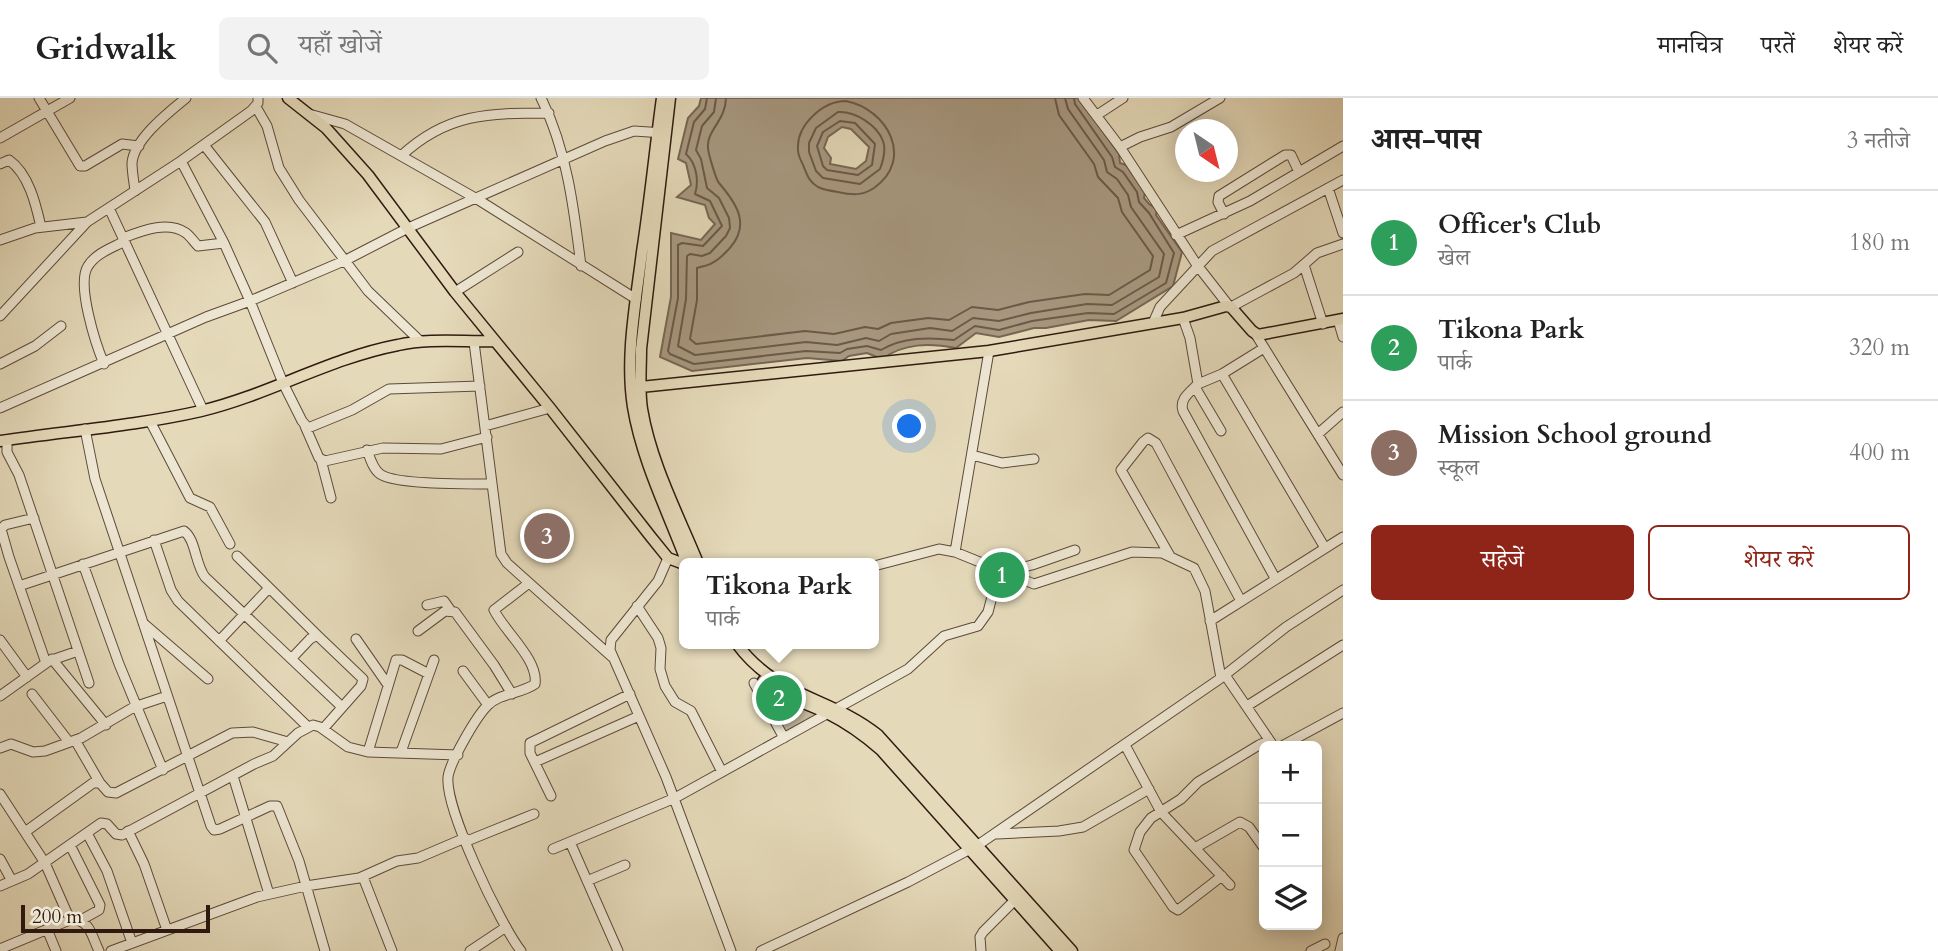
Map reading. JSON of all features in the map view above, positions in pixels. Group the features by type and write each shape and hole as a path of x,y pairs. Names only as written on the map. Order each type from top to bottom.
{"main road":[{"path":"288,98 337,139 455,292 668,558 679,561"},
{"path":"662,98 662,132 633,406 644,449 684,558"},
{"path":"670,98 662,132 636,299 636,388 653,452 696,558"},
{"path":"636,388 989,351 1183,318 1230,306 1255,334 1264,335 1341,320"},
{"path":"4,440 150,421 203,410 364,354 420,341 494,341"},
{"path":"734,649 765,683 777,691 864,724 878,736 1060,951"},
{"path":"741,649 762,673 832,711"},
{"path":"1017,898 1072,951"}],"street":[{"path":"39,98 83,167 122,144 139,146"},
{"path":"0,138 70,98"},
{"path":"135,191 132,163 139,146 186,98"},
{"path":"541,98 565,160 581,266"},
{"path":"1083,98 1120,147 1176,235 1230,306 1294,273 1317,253 1343,244"},
{"path":"1097,115 1123,98"},
{"path":"1120,147 1140,136 1171,127 1220,98"},
{"path":"0,316 87,222 204,145 257,102 286,181 384,309 420,341"},
{"path":"401,156 424,136 466,118 496,113 549,113"},
{"path":"310,114 345,124 478,199 636,299"},
{"path":"0,408 206,317 346,260 408,228 634,131 662,132"},
{"path":"204,145 265,222 293,283"},
{"path":"1176,235 1224,214 1343,146"},
{"path":"1224,214 1218,199 1221,193 1285,155 1291,155 1299,172"},
{"path":"0,164 9,160 15,165 32,193 41,227"},
{"path":"181,161 224,243 283,383 321,460 331,498"},
{"path":"1153,323 1160,307 1197,264 1223,244 1343,180"},
{"path":"1328,188 1343,233"},
{"path":"109,208 203,410"},
{"path":"0,240 41,227 87,222"},
{"path":"104,364 91,329 85,273 95,258 142,230 162,228 185,232 198,246 224,243"},
{"path":"455,292 518,252"},
{"path":"1304,265 1323,324"},
{"path":"1183,318 1191,338 1196,385 1221,431"},
{"path":"1341,320 1343,337"},
{"path":"0,364 35,346 61,326"},
{"path":"1255,334 1343,475"},
{"path":"474,342 501,554 507,563 614,659"},
{"path":"1264,348 1222,374 1196,385 1181,405 1275,578"},
{"path":"955,552 989,351"},
{"path":"1222,374 1325,548"},
{"path":"305,426 312,427 332,419 389,389 481,386"},
{"path":"485,426 550,408"},
{"path":"1319,433 1343,412"},
{"path":"150,421 185,490 194,501 209,507 230,544"},
{"path":"85,429 95,479 187,758 214,830 270,806 277,806 306,886 324,951"},
{"path":"321,460 383,448 441,449 486,438"},
{"path":"1171,558 1121,470 1129,457 1148,438 1156,443 1241,601"},
{"path":"4,440 6,452 16,468 34,518 89,683"},
{"path":"367,450 375,469 386,478 442,484 491,484"},
{"path":"972,455 1002,463 1034,458"},
{"path":"34,518 5,525 1,529 4,554 49,661 106,725"},
{"path":"19,586 180,531 187,532 202,573 342,707"},
{"path":"1210,621 1343,537"},
{"path":"154,540 174,595 307,726"},
{"path":"879,564 939,549 955,552 1034,584 1132,552 1162,554 1194,568 1205,591 1223,677 1247,706 1270,741"},
{"path":"1001,571 1021,569 1075,550"},
{"path":"237,556 363,679 361,686 323,729"},
{"path":"668,558 662,575 611,640 610,650 675,798 731,951"},
{"path":"83,564 163,770"},
{"path":"553,849 675,798 908,669 944,636 978,626 988,612 1001,571"},
{"path":"521,951 488,896 451,797 448,781 458,755 488,705 536,684 536,676 524,652 494,610 529,583"},
{"path":"219,641 269,588"},
{"path":"761,951 974,848 1223,677 1286,627 1343,590"},
{"path":"428,605 443,601 466,626 512,694"},
{"path":"637,606 660,643 660,669 665,686 675,702 691,711 722,772"},
{"path":"418,631 445,611 451,611"},
{"path":"142,622 208,679"},
{"path":"292,658 317,635"},
{"path":"356,639 388,685"},
{"path":"0,640 27,677"},
{"path":"1247,706 1343,645"},
{"path":"0,695 49,661 78,651"},
{"path":"368,752 394,664 399,659 429,674"},
{"path":"401,752 434,660"},
{"path":"463,671 488,705"},
{"path":"754,683 784,738"},
{"path":"32,694 72,741 100,783 113,794 224,737 240,732 253,732 288,742"},
{"path":"551,796 529,748 534,739 630,694"},
{"path":"0,748 12,744 40,752 106,725 136,706 167,696"},
{"path":"1291,741 1343,713"},
{"path":"535,762 639,716"},
{"path":"0,886 28,874 105,823 116,834 122,835 273,756 307,726 323,729 348,747 368,752 458,755"},
{"path":"1125,745 1161,812 1230,885"},
{"path":"1222,876 1186,906 1175,909 1134,850 1135,842 1145,825 1181,799 1198,782 1259,745"},
{"path":"233,776 269,894"},
{"path":"25,832 90,785 100,783"},
{"path":"995,834 1083,827 1149,789"},
{"path":"0,794 45,863 76,919 86,924 99,951"},
{"path":"111,951 269,894 363,877 397,861 418,858 534,814"},
{"path":"1195,848 1240,822 1249,827 1259,841"},
{"path":"128,831 144,864 167,930"},
{"path":"87,833 107,872 132,943"},
{"path":"570,842 618,951"},
{"path":"7,948 47,929 99,910 100,905 70,845"},
{"path":"0,859 12,881"},
{"path":"587,881 625,864"},
{"path":"363,877 392,951"},
{"path":"981,951 980,937 983,932 1017,898"},
{"path":"470,951 506,927"},
{"path":"47,929 56,951"},
{"path":"1340,951 1343,938"},
{"path":"1311,951 1325,944"}],"shaded area":[{"path":"759,682 824,714 784,736"}],"water":[{"path":"701,98 1079,98 1119,154 1120,163 1126,165 1145,192 1144,198 1157,209 1156,215 1182,252 1173,286 1116,321 1089,320 1034,328 999,337 976,333 956,348 936,345 908,347 882,359 867,353 849,356 842,361 807,358 692,371 660,357 671,297 671,233 701,240 715,224 709,218 705,205 677,197 691,185 686,163 678,159 688,118 699,106","holes":["842,127 851,129 869,147 866,161 856,169 830,164 831,158 824,148 828,137"]}],"place":[{"name":"Mission School ground","path":"547,536"},
{"name":"Officer's Club","path":"1002,575"},
{"name":"Tikona Park","path":"779,698"}]}
